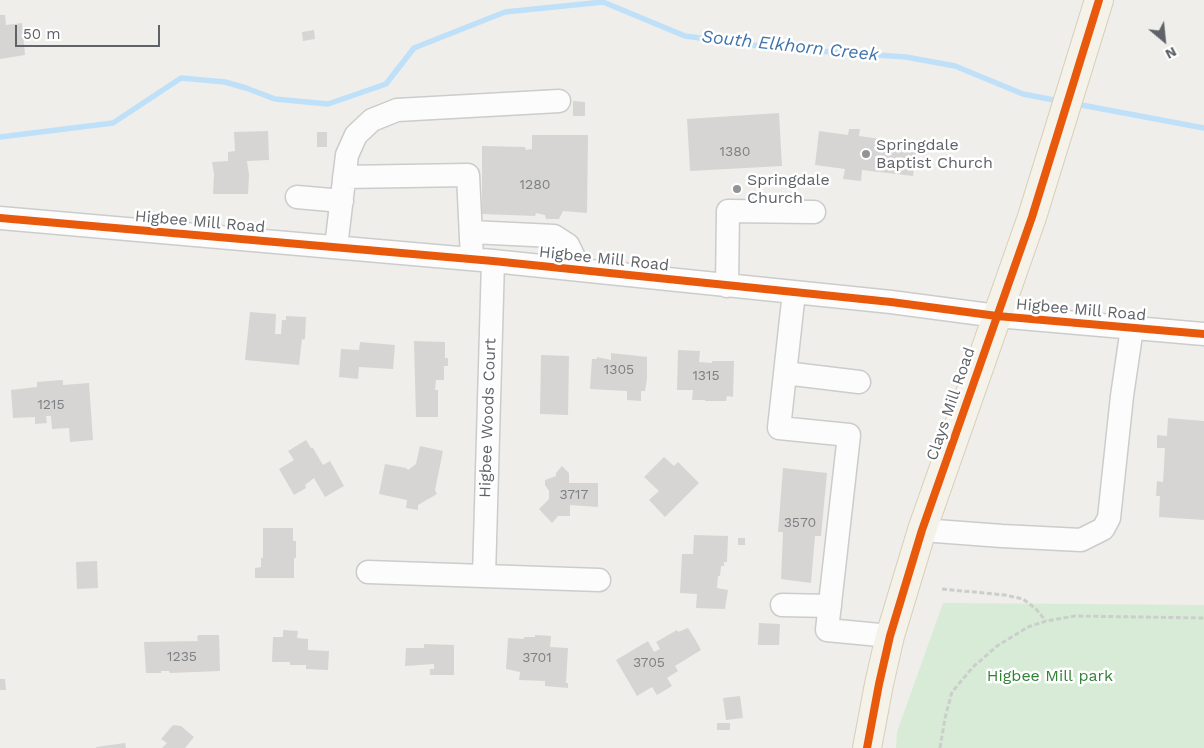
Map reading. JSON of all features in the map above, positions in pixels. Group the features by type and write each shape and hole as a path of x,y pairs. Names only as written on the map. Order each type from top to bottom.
{"main road":[{"name":"Clays Mill Road","path":"868,748 879,684 890,636 922,530 1032,217 1099,0"}],"street":[{"path":"336,247 347,155 356,135 372,120 397,110 559,101"},
{"name":"Higbee Woods Court","path":"344,177 468,175 471,232 482,260 484,576"},
{"path":"297,197 342,201"},
{"path":"727,286 728,211 814,212"},
{"name":"Higbee Mill Road","path":"0,218 482,260 794,292 998,316 1204,334"},
{"path":"471,232 554,236 568,244 580,270"},
{"path":"794,292 779,428 849,435 827,630 890,636"},
{"path":"922,530 1081,540 1103,529 1109,518 1122,396 1132,328"},
{"path":"785,373 859,382"},
{"path":"368,572 599,580"},
{"path":"782,605 830,606"}],"path":[{"path":"942,589 1006,595 1023,599 1036,609 1046,621"},
{"path":"940,748 952,692 968,673 997,646 1028,627 1046,621 1075,616 1204,618"}],"green space":[{"name":"Higbee Mill park","path":"943,603 1204,605 1204,748 896,748 897,732"}],"building":[{"path":"0,15 5,15 6,25 22,23 25,55 0,59"},
{"path":"314,30 315,39 303,41 302,32"},
{"path":"573,101 585,102 585,116 573,116"},
{"path":"779,113 782,166 690,171 687,119"},
{"name":"Springdale Baptist Church","path":"849,129 860,129 859,136 917,144 913,176 862,170 861,181 843,179 845,169 815,165 819,131 848,135"},
{"path":"268,131 269,160 247,161 249,175 248,194 213,194 214,174 212,162 228,161 228,152 235,151 234,132"},
{"path":"317,132 327,132 327,147 317,147"},
{"path":"532,135 588,135 587,213 563,211 559,219 546,219 545,215 536,213 535,216 482,214 482,146 525,147 526,150 532,149"},
{"path":"250,312 276,314 275,334 281,334 282,320 286,320 286,316 306,317 305,338 304,340 302,339 299,365 245,360"},
{"path":"414,341 445,342 445,358 448,358 448,366 444,366 444,380 436,380 435,390 438,390 438,417 416,417"},
{"path":"360,342 395,345 393,369 359,367 358,379 339,377 341,349 359,350"},
{"path":"678,350 700,351 699,362 734,361 733,397 727,396 726,401 692,400 693,390 677,390"},
{"path":"611,353 647,357 647,378 645,391 641,391 641,401 627,400 627,391 590,389 592,359 597,359 597,357 611,360"},
{"path":"541,355 569,356 568,415 540,414"},
{"path":"63,380 63,385 89,383 93,440 70,442 69,428 52,429 51,416 46,416 47,423 35,424 35,417 13,418 11,390 37,387 37,382"},
{"path":"1168,418 1204,421 1204,520 1159,517 1160,496 1156,496 1157,481 1163,482 1165,448 1157,448 1157,435 1167,436"},
{"path":"306,440 323,465 330,461 344,486 325,497 314,478 305,485 306,488 294,495 279,469 294,460 288,451"},
{"path":"420,446 443,451 435,490 437,494 418,505 418,510 406,508 407,500 379,494 385,464 408,470 416,464"},
{"path":"664,457 674,466 678,462 699,483 665,517 649,500 659,491 644,477"},
{"path":"562,466 569,473 569,483 598,483 598,507 570,505 570,516 558,516 552,523 539,509 549,499 549,491 545,485 545,480 556,476 556,473"},
{"path":"783,468 827,473 821,536 815,536 811,583 781,579 783,532 778,532"},
{"path":"263,528 293,528 293,541 296,541 294,578 255,578 255,568 261,567 261,558 263,558"},
{"path":"694,535 728,536 727,562 724,562 724,566 721,566 717,588 728,590 725,609 696,608 697,594 680,593 682,554 693,554"},
{"path":"738,538 745,538 745,545 738,545"},
{"path":"97,561 98,588 77,589 76,562"},
{"path":"759,623 780,624 779,645 758,645"},
{"path":"688,628 701,650 675,666 678,671 667,678 672,686 657,695 652,687 637,696 616,660 648,641 654,652 660,649 656,642 677,630 678,632"},
{"path":"283,630 298,631 297,638 308,639 308,650 329,651 328,670 306,669 306,665 290,665 290,662 272,662 273,637 283,637"},
{"path":"219,635 220,671 170,673 169,671 161,671 161,673 146,673 144,642 198,641 197,636"},
{"path":"535,635 551,636 550,647 568,648 566,683 568,683 568,688 545,686 545,681 519,680 520,672 506,669 508,638 524,639 524,637 535,637"},
{"path":"424,644 454,645 454,675 430,675 430,669 434,669 434,664 405,666 406,648 424,648"},
{"path":"0,679 5,679 6,690 0,690"},
{"path":"740,696 743,718 726,720 723,698"},
{"path":"717,723 730,723 730,730 717,730"},
{"path":"173,725 181,726 194,737 185,748 162,748 167,743 161,739"},
{"path":"125,743 126,748 96,748 96,747"}],"waterway":[{"name":"South Elkhorn Creek","path":"0,137 113,123 181,78 225,82 275,99 328,104 386,84 414,48 505,12 603,2 685,36 775,48 906,57 955,66 1023,94 1059,101"},
{"name":"South Elkhorn Creek","path":"1076,104 1204,128"}],"cycle path":[{"path":"867,748 890,636 922,530 1032,217 1099,0"},
{"path":"0,218 493,261 891,302 997,316 1204,334"}],"place":[{"name":"Springdale Baptist Church","path":"866,154"},
{"name":"Springdale Church","path":"737,189"}]}
